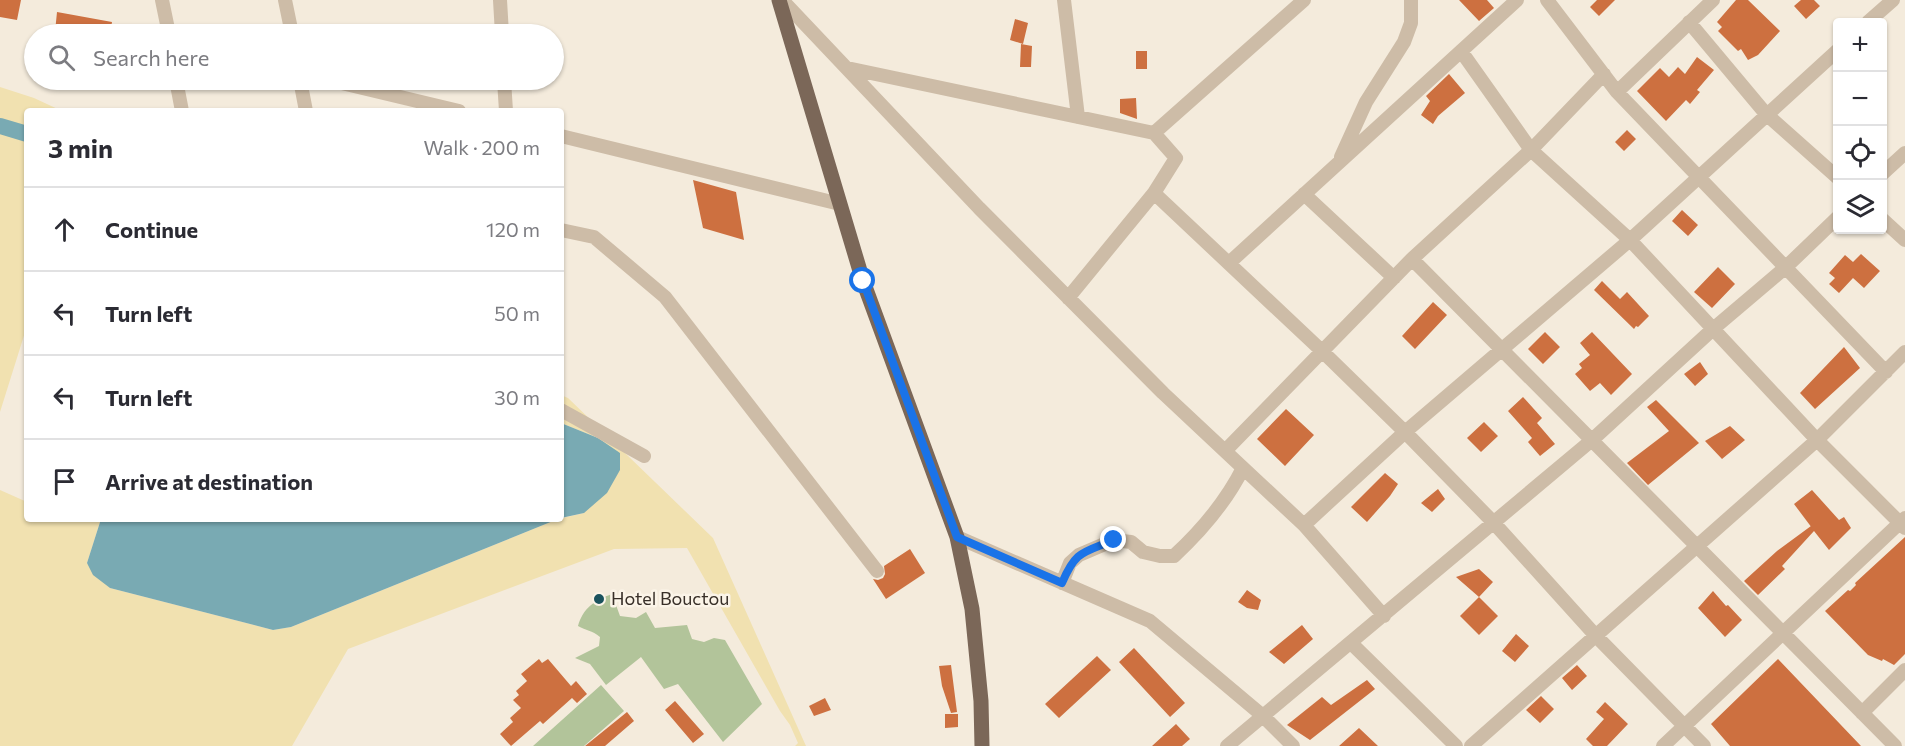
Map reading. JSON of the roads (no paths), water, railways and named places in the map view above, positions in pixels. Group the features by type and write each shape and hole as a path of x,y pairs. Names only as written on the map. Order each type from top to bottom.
{"main road":[{"path":"780,0 863,281 957,537 972,609 981,701 982,746"}],"street":[{"path":"162,0 167,24"},
{"path":"285,0 290,24"},
{"path":"500,0 501,24"},
{"path":"780,0 1068,298 1164,393 1304,525 1384,616"},
{"path":"1064,0 1078,117"},
{"path":"1154,133 1304,0"},
{"path":"1339,162 1366,102 1404,42 1411,23 1411,0"},
{"path":"1229,263 1517,0"},
{"path":"1547,0 1617,92 1786,267 1890,368 1905,375"},
{"path":"1617,92 1713,0"},
{"path":"1873,18 1893,0"},
{"path":"1689,22 1766,114 1833,174"},
{"path":"1461,51 1531,150 1630,240 1816,440 1903,523 1663,746"},
{"path":"1304,525 1405,432 1630,240 1833,54"},
{"path":"847,68 1154,133 1176,158 1154,194 1068,298"},
{"path":"1225,451 1412,259 1531,150 1604,74"},
{"path":"179,90 182,108"},
{"path":"302,90 305,108"},
{"path":"371,90 446,108"},
{"path":"505,90 506,108"},
{"path":"564,137 840,204"},
{"path":"1887,169 1905,153"},
{"path":"1154,194 1323,351 1405,432 1493,522 1596,636 1704,746"},
{"path":"1304,194 1394,278"},
{"path":"1227,746 1592,440 1713,329 1786,267 1833,222"},
{"path":"1887,224 1905,240"},
{"path":"564,231 594,237 664,297 877,571"},
{"path":"1412,259 1895,746"},
{"path":"1471,746 1816,440 1905,352"},
{"path":"564,412 644,456"},
{"path":"1062,583 1070,563 1078,555 1114,540 1131,542 1143,552 1174,556 1215,513 1231,492 1244,468"},
{"path":"957,537 1150,621 1263,716 1293,746"},
{"path":"1351,643 1456,746"},
{"path":"1862,713 1905,670"}],"water":[{"path":"564,424 598,438 620,453 620,470 607,493 584,513 564,517"},
{"path":"100,522 551,522 291,627 273,630 110,588 93,575 87,563"}],"waterway":[{"path":"0,126 24,133"}],"place":[{"name":"Hotel Bouctou","path":"599,599"}]}
